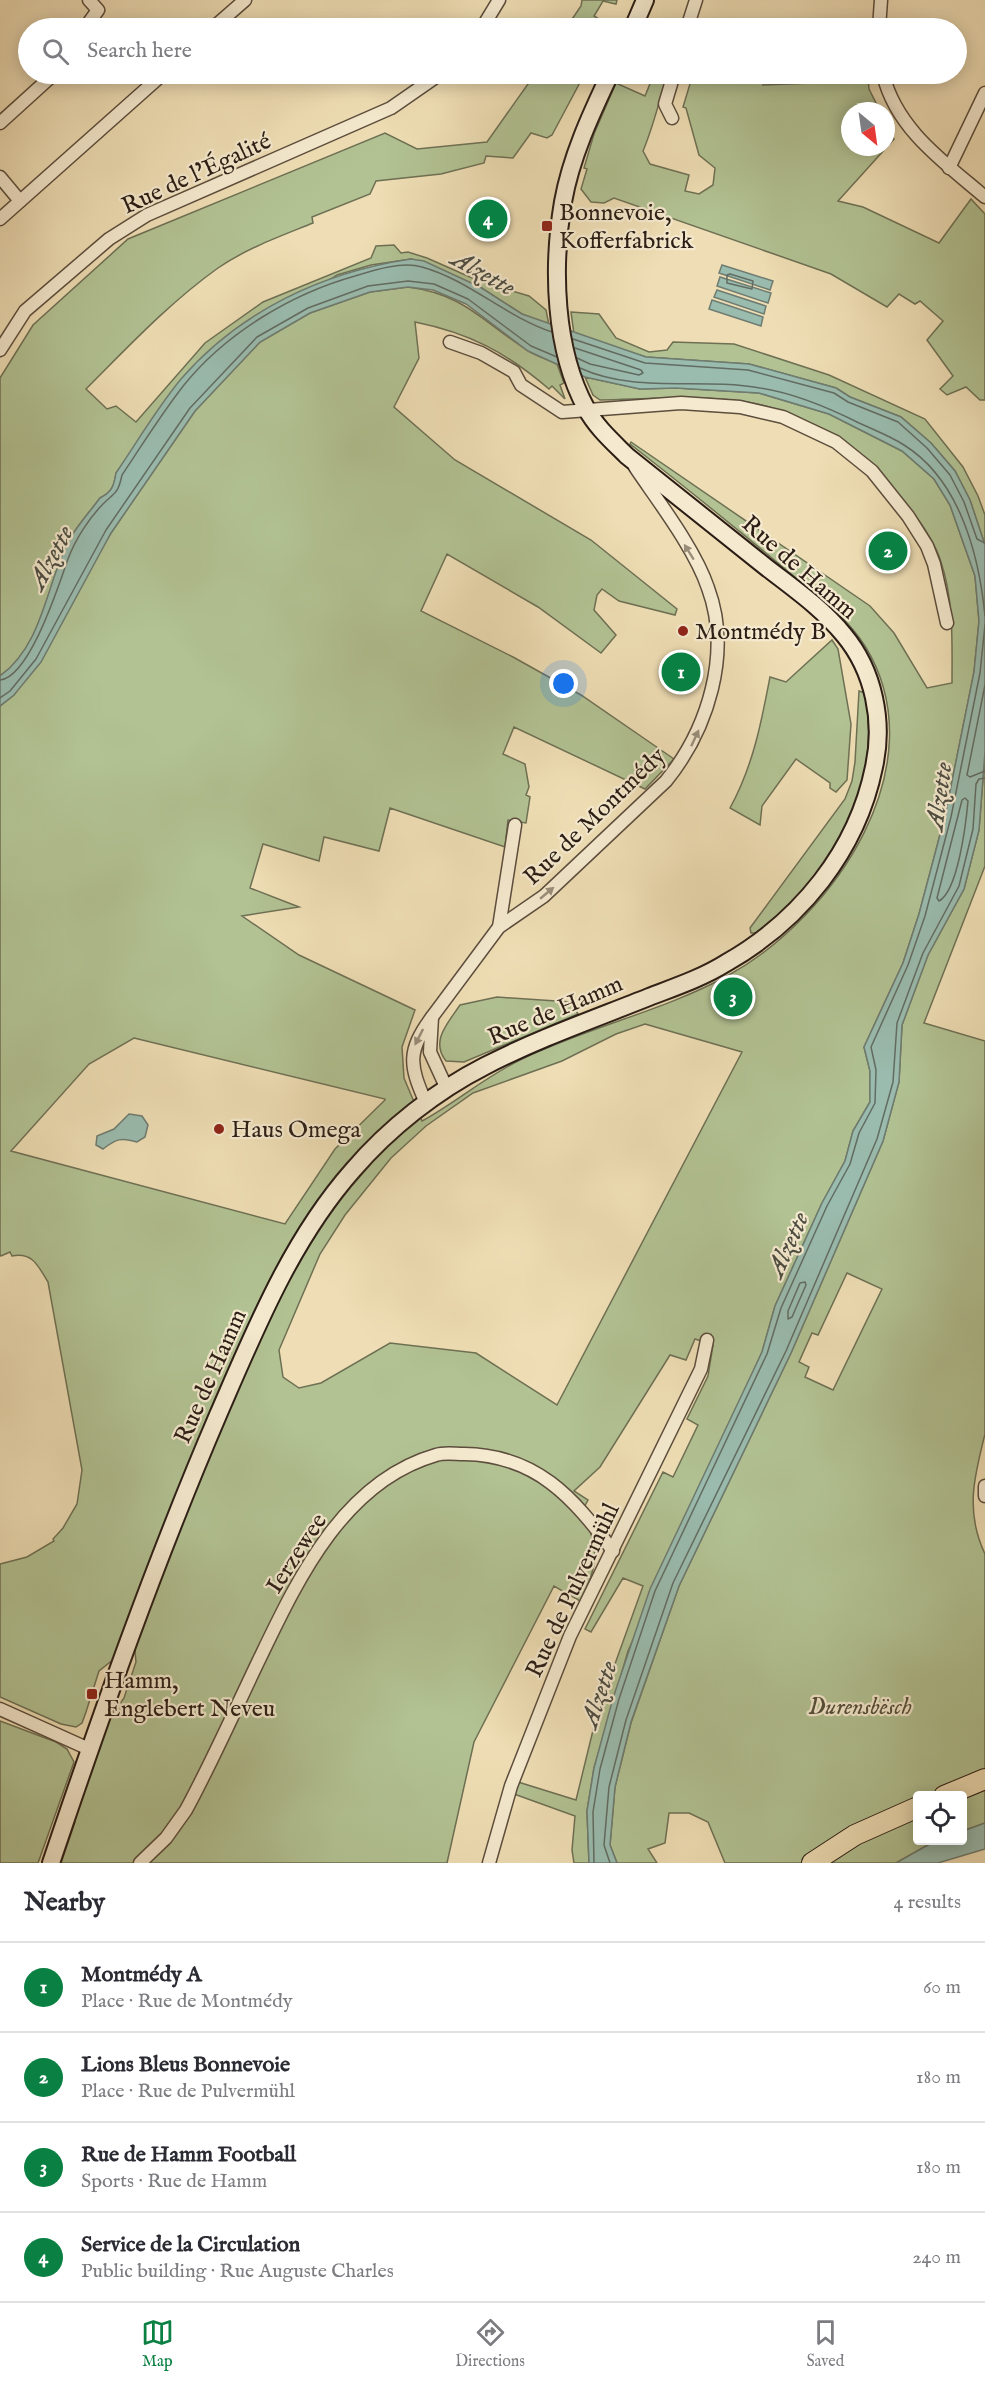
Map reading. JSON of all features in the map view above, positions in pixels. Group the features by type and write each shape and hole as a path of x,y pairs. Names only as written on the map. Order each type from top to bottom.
{"main road":[{"path":"637,18 645,0"},
{"name":"Rue de Hamm","path":"51,1863 89,1749 183,1498 280,1279 312,1222 355,1167 398,1125 447,1089 516,1050 687,982 723,965 755,945 812,893 835,864 851,837 872,780 878,752 879,724 874,697 856,651 844,635 813,604 627,456 601,430 587,410 574,380 565,346 560,313 559,265 564,201 586,124 605,84"},
{"path":"956,1791 985,1779"},
{"path":"812,1863 855,1835 913,1809"}],"street":[{"path":"89,0 98,10 92,18"},
{"path":"224,18 245,0"},
{"path":"488,18 499,0"},
{"path":"690,18 696,0"},
{"path":"880,18 881,0"},
{"path":"0,123 43,84"},
{"path":"0,219 152,84"},
{"name":"Rue de l'Égalité","path":"0,350 25,311 109,238 147,215 391,108 426,84"},
{"path":"671,84 665,104 672,118"},
{"path":"886,84 888,94 910,128 949,168 985,197"},
{"path":"949,168 985,93"},
{"path":"0,177 20,201"},
{"path":"450,342 481,353 514,372 521,385 556,410 681,403 740,407 783,417 836,442 872,471 908,516 927,546 934,564 947,623"},
{"name":"Rue de Montmédy","path":"426,1103 415,1078 411,1059 416,1038 499,927 544,896 666,781 684,759 708,708 716,676 717,648 709,590 699,567 627,456"},
{"path":"499,927 515,825"},
{"path":"432,1017 430,1052 447,1089"},
{"name":"Rue de Pulvermühl","path":"489,1863 511,1786 566,1646 701,1369 708,1340"},
{"name":"Ierzewee","path":"140,1863 166,1838 186,1810 280,1616 315,1552 352,1507 393,1473 438,1454 482,1455 522,1465 561,1490 582,1510 613,1551"},
{"path":"985,1486 985,1496"},
{"path":"0,1709 89,1749"}],"green space":[{"path":"582,0 617,0 616,4 603,1 594,16 597,18 573,18 581,6"},
{"path":"528,84 579,84 552,135 547,138 531,133 513,158 486,156 484,163 441,174 376,181 370,194 312,217 313,223 264,243 229,261 166,311 86,389 107,409 116,406 136,422 205,343 263,302 371,258 376,246 394,245 401,253 408,252 427,258 479,281 529,296 546,310 549,325 522,314 480,287 411,259 371,265 337,275 180,381 116,473 112,488 100,498 70,538 34,632 25,649 0,676 0,378 33,325 128,239 385,133 417,149 487,142"},
{"path":"616,84 645,96 650,84 665,84 643,151 650,164 689,175 685,191 699,194 713,185 715,168 699,155 686,108 683,107 690,84 869,84 876,102 841,102 841,156 879,156 838,201 863,207 939,243 971,199 985,214 985,400 980,400 966,387 947,395 940,389 953,376 927,340 943,321 920,301 915,304 899,294 887,307 831,274 614,198 604,203 591,202 581,189 587,169 584,168 594,134"},
{"path":"408,287 444,296 472,311 530,352 557,364 564,383 560,385 565,399 552,386 549,389 518,365 487,346 453,332 415,322 419,358 394,407 455,460 591,540 677,609 675,615 619,601 602,589 597,595 594,610 616,635 601,653 538,607 447,554 421,611 513,657 581,695 674,759 645,789 514,727 503,754 525,764 529,787 526,795 530,797 526,823 508,820 505,847 390,808 379,851 324,837 319,861 263,844 250,888 299,907 242,916 299,955 415,1010 402,1047 404,1078 422,1121 520,1060 704,988 729,975 768,949 805,915 838,876 864,833 882,786 889,739 884,692 865,646 857,635 820,598 630,444 631,442 870,606 894,633 927,688 952,683 950,607 938,553 914,514 869,464 851,449 811,423 766,406 706,398 600,400 593,395 585,377 640,389 676,388 759,393 829,414 902,451 934,479 950,505 975,576 979,621 974,672 945,816 919,914 903,963 864,1047 870,1071 870,1102 853,1131 845,1161 822,1203 775,1306 762,1352 628,1651 594,1768 587,1811 589,1863 574,1863 572,1850 575,1816 514,1794 518,1782 576,1800 597,1714 643,1586 623,1578 591,1632 585,1629 663,1472 673,1477 698,1425 687,1419 708,1376 713,1345 695,1339 686,1360 670,1355 600,1467 574,1491 588,1500 582,1511 592,1536 595,1556 587,1588 580,1601 554,1586 474,1742 447,1863 145,1863 137,1860 133,1863 61,1863 75,1822 76,1809 108,1720 124,1698 136,1662 133,1630 114,1659 99,1671 82,1723 76,1727 61,1724 0,1697 0,1564 27,1557 54,1541 53,1539 63,1528 77,1504 82,1470 48,1282 30,1258 12,1256 10,1252 1,1256 0,1254 0,706 14,695 111,533 195,411 260,342 310,313 370,292","holes":["645,1024 742,1052 557,1405 476,1353 390,1343 321,1383 299,1388 283,1377 279,1350 320,1254 345,1215 391,1158 426,1126 473,1093 562,1061 616,1034","134,1038 385,1099 385,1100 335,1149 285,1224 11,1151 89,1064"]},
{"path":"571,312 599,314 616,338 649,352 667,350 673,342 734,344 829,375 925,419 963,467 978,496 985,515 985,545 970,500 955,471 931,443 901,417 850,397 836,388 749,364 646,357 574,334"},
{"path":"832,640 838,649 851,724 847,780 836,792 830,788 830,783 796,759 762,806 760,825 730,808 750,760 770,677 786,682"},
{"path":"859,691 865,693 869,729 866,763 858,796 845,828 828,857 807,885 783,910 756,933 751,933 750,928 845,799 852,781 855,762"},
{"name":"Durensbësch","path":"985,752 985,866 924,1023 985,1041 985,1434 975,1480 973,1509 979,1539 985,1554 985,1823 967,1830 967,1791 913,1791 913,1845 928,1845 896,1863 725,1863 708,1822 689,1813 669,1813 665,1843 648,1849 657,1863 617,1863 610,1845 615,1787 631,1723 679,1586 791,1353 883,1141 899,1082 902,1025 928,955 964,889 979,830","holes":["847,1273 882,1289 833,1390 805,1377 809,1367 799,1362 812,1333 818,1335"]},
{"path":"497,997 571,1002 578,1014 464,1062 446,1061 442,1054 440,1039 446,1025 460,1005"},
{"path":"0,1721 56,1742 67,1749 74,1762 38,1863 0,1863"}],"water":[{"name":"Alzette","path":"411,259 424,261 480,287 522,314 646,357 749,364 836,388 850,397 901,417 931,443 955,471 970,500 985,545 985,752 979,830 964,889 928,955 902,1025 899,1082 883,1141 791,1353 679,1586 631,1722 615,1787 610,1845 617,1863 589,1863 587,1811 594,1768 613,1698 650,1589 762,1352 775,1306 822,1203 845,1161 853,1131 870,1102 870,1071 864,1047 903,963 919,914 945,816 974,672 979,621 975,576 950,505 934,479 902,451 829,414 759,393 676,388 640,389 585,377 528,351 466,304 433,290 408,287 370,292 310,313 260,342 195,411 111,533 41,662 14,695 0,706 0,676 25,649 34,632 70,538 100,498 112,488 116,473 155,413 181,379 229,333 285,298 346,274"},
{"path":"722,265 773,281 770,290 719,273"},
{"path":"720,277 771,293 768,303 717,286"},
{"path":"717,290 766,306 764,314 714,297"},
{"path":"712,300 763,317 761,326 709,309"},
{"path":"129,1114 142,1116 148,1125 145,1137 137,1142 119,1140 103,1149 96,1145 97,1136 114,1129"},
{"path":"985,1823 985,1849 938,1863 896,1863 928,1845 967,1845 967,1830"}],"place":[{"name":"Service de la Circulation","path":"488,219"},
{"name":"Bonnevoie, Kofferfabrick","path":"547,226"},
{"name":"Lions Bleus Bonnevoie","path":"888,551"},
{"name":"Montmédy B","path":"683,631"},
{"name":"Montmédy A","path":"681,672"},
{"name":"Rue de Hamm Football","path":"733,997"},
{"name":"Haus Omega","path":"219,1129"},
{"name":"Hamm, Englebert Neveu","path":"92,1694"}]}
